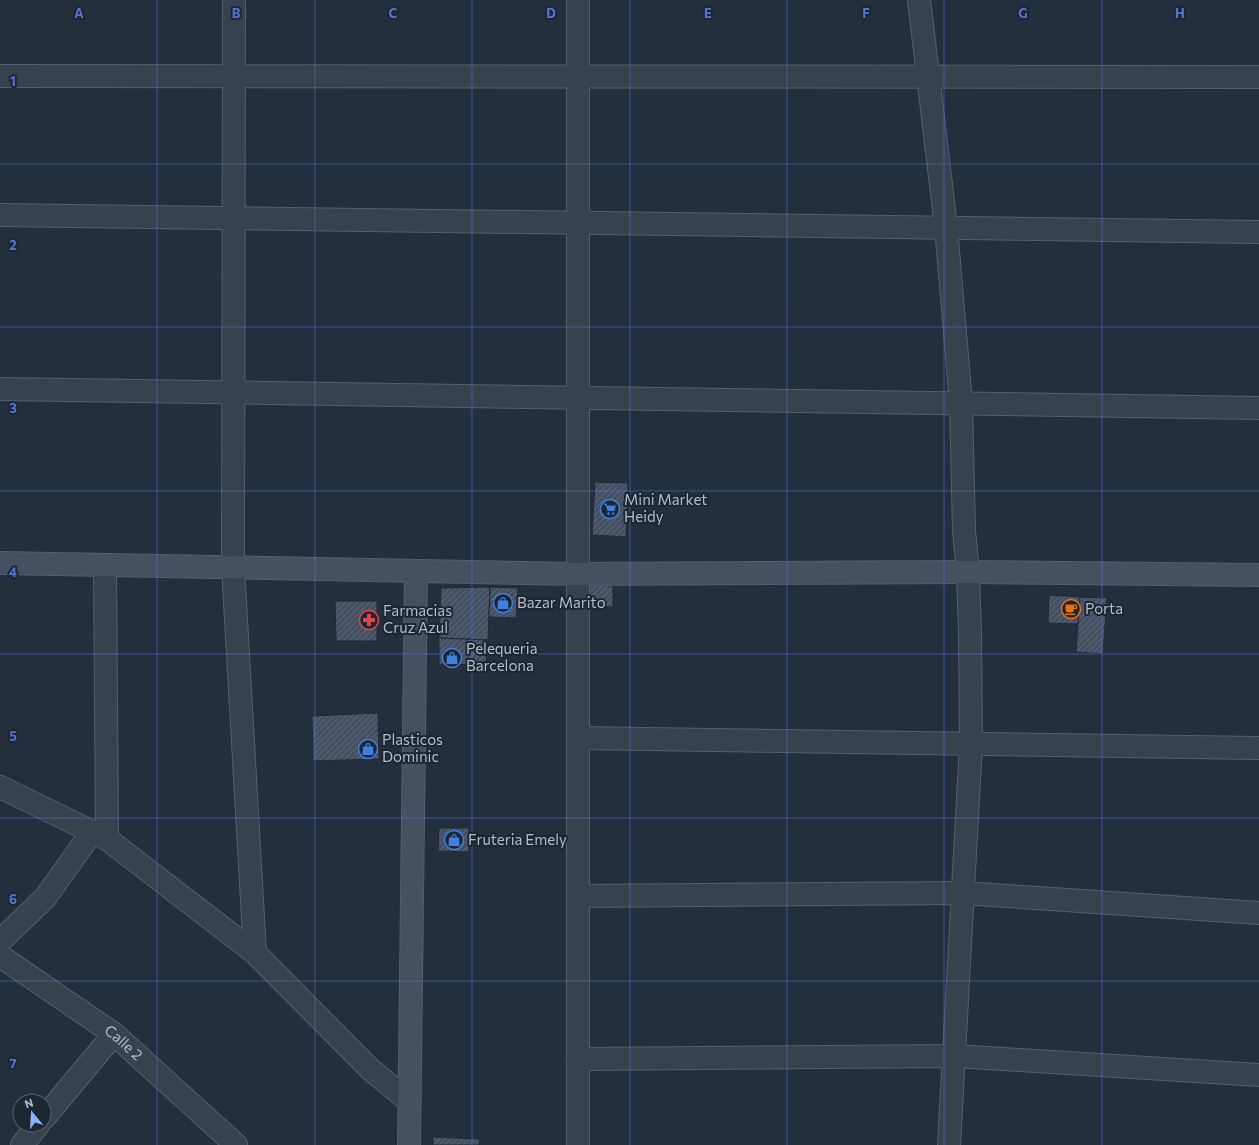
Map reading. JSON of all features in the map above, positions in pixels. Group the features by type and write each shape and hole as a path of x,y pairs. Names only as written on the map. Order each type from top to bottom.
{"street":[{"path":"234,0 233,567 255,953"},
{"path":"578,0 578,1145"},
{"path":"919,0 946,227 961,403 964,530 968,572 970,632 971,744 950,1145"},
{"path":"0,76 1259,77"},
{"path":"0,215 1259,232"},
{"path":"0,389 1259,408"},
{"path":"0,563 578,574 968,572 1259,575"},
{"path":"0,941 45,898 100,835 105,565"},
{"path":"409,1145 416,571"},
{"path":"578,738 1259,748"},
{"path":"0,787 100,835 255,953 370,1069 409,1101"},
{"path":"578,896 962,893 1259,913"},
{"name":"Calle 2","path":"0,956 114,1034 236,1145"},
{"path":"52,1108 114,1034"},
{"path":"578,1059 955,1056 1259,1075"},
{"path":"22,1145 32,1133"}],"building":[{"name":"Mini Market Heidy","path":"595,482 628,483 626,537 592,535"},
{"path":"590,585 613,586 613,607 589,607"},
{"path":"490,587 488,640 439,638 441,588"},
{"name":"Bazar Marito","path":"490,587 518,588 516,618 489,617"},
{"path":"1049,595 1080,597 1078,624 1048,623"},
{"path":"1080,597 1107,598 1103,654 1076,652"},
{"path":"335,601 377,601 377,641 336,641"},
{"path":"439,638 488,640 486,665 439,664"},
{"path":"378,713 379,759 313,761 312,716"},
{"name":"Fruteria Emely","path":"439,828 469,828 469,852 438,851"},
{"path":"433,1137 480,1139 479,1145 433,1145"}],"place":[{"name":"Mini Market Heidy","path":"610,509"},
{"name":"Bazar Marito","path":"503,603"},
{"name":"Porta","path":"1071,609"},
{"name":"Farmacias Cruz Azul","path":"369,620"},
{"name":"Pelequeria Barcelona","path":"452,658"},
{"name":"Plasticos Dominic","path":"368,749"},
{"name":"Fruteria Emely","path":"454,840"}]}
